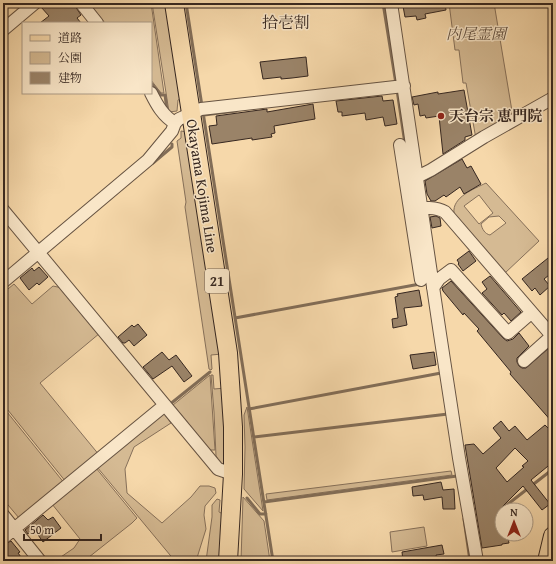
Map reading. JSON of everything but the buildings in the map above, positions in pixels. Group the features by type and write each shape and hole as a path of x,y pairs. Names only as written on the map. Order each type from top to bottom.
{"main road":[{"name":"Okayama Kojima Line","path":"174,3 199,110 228,352 233,427 233,474 228,561"},
{"path":"546,561 553,536"}],"street":[{"path":"3,30 35,3"},
{"path":"80,3 96,22"},
{"path":"391,3 399,87 417,177 415,208 421,280"},
{"path":"3,282 148,160 172,131 175,123 183,116 199,110 399,87"},
{"path":"151,94 160,111 175,123"},
{"path":"417,177 553,98"},
{"path":"400,145 433,288 459,458 477,561"},
{"path":"415,208 441,209 445,212 550,338 524,360"},
{"path":"3,210 218,469 233,474"},
{"path":"433,288 439,279 451,270 508,334 529,315"},
{"path":"3,538 165,406"},
{"path":"3,515 40,561"}],"green space":[{"path":"89,3 151,3 164,93 161,93 152,81 152,22 104,22"},
{"path":"152,3 167,3 182,98 178,100 177,111 169,112"},
{"name":"内尾霊園","path":"449,3 494,3 513,117 476,139 466,83 463,83 459,50 455,50"},
{"path":"181,131 187,132 222,354 211,355 211,370 209,369 185,207 186,202 177,141 181,138"},
{"path":"486,183 539,241 505,273 454,213 456,202 460,198","holes":["479,195 493,213 479,224 464,206","499,216 506,223 490,235 487,234 481,224 489,217"]},
{"path":"14,284 32,304 53,286 62,288 100,333 40,383 100,456 66,482 3,404 3,293"},
{"path":"210,375 215,450 210,450 173,405"},
{"path":"211,375 213,375 214,389 225,388 225,465 221,464 216,456"},
{"path":"3,407 65,484 19,518 3,499"},
{"path":"247,407 263,511 244,489 244,415"},
{"path":"163,412 171,423 134,447 125,469 127,493 162,523 191,497 200,486 215,488 216,493 205,506 204,515 206,529 196,561 175,561 97,467"},
{"path":"96,468 137,518 84,561 55,561 74,548 80,539 52,504"},
{"path":"451,471 452,475 267,500 266,494"},
{"path":"243,497 264,521 270,561 241,561"},
{"path":"217,499 220,500 219,512 223,514 220,561 206,561 212,517 212,505"},
{"path":"424,527 427,546 392,552 390,532"}],"waterway":[{"path":"186,3 202,106"},
{"path":"383,3 396,84"},
{"path":"152,84 161,95 165,95 167,110"},
{"path":"397,90 405,144"},
{"path":"204,115 236,111"},
{"path":"203,112 273,561"},
{"path":"153,163 172,147 172,144"},
{"path":"235,318 420,284"},
{"path":"169,405 210,372"},
{"path":"249,409 441,373"},
{"path":"254,437 448,414"},
{"path":"511,502 553,469"},
{"path":"264,502 457,476"},
{"path":"247,498 260,514 266,514"},
{"path":"464,519 470,561"}],"place":[{"name":"天台宗 恵門院","path":"441,116"}],"district":[{"name":"拾壱割","path":"286,22"}]}
